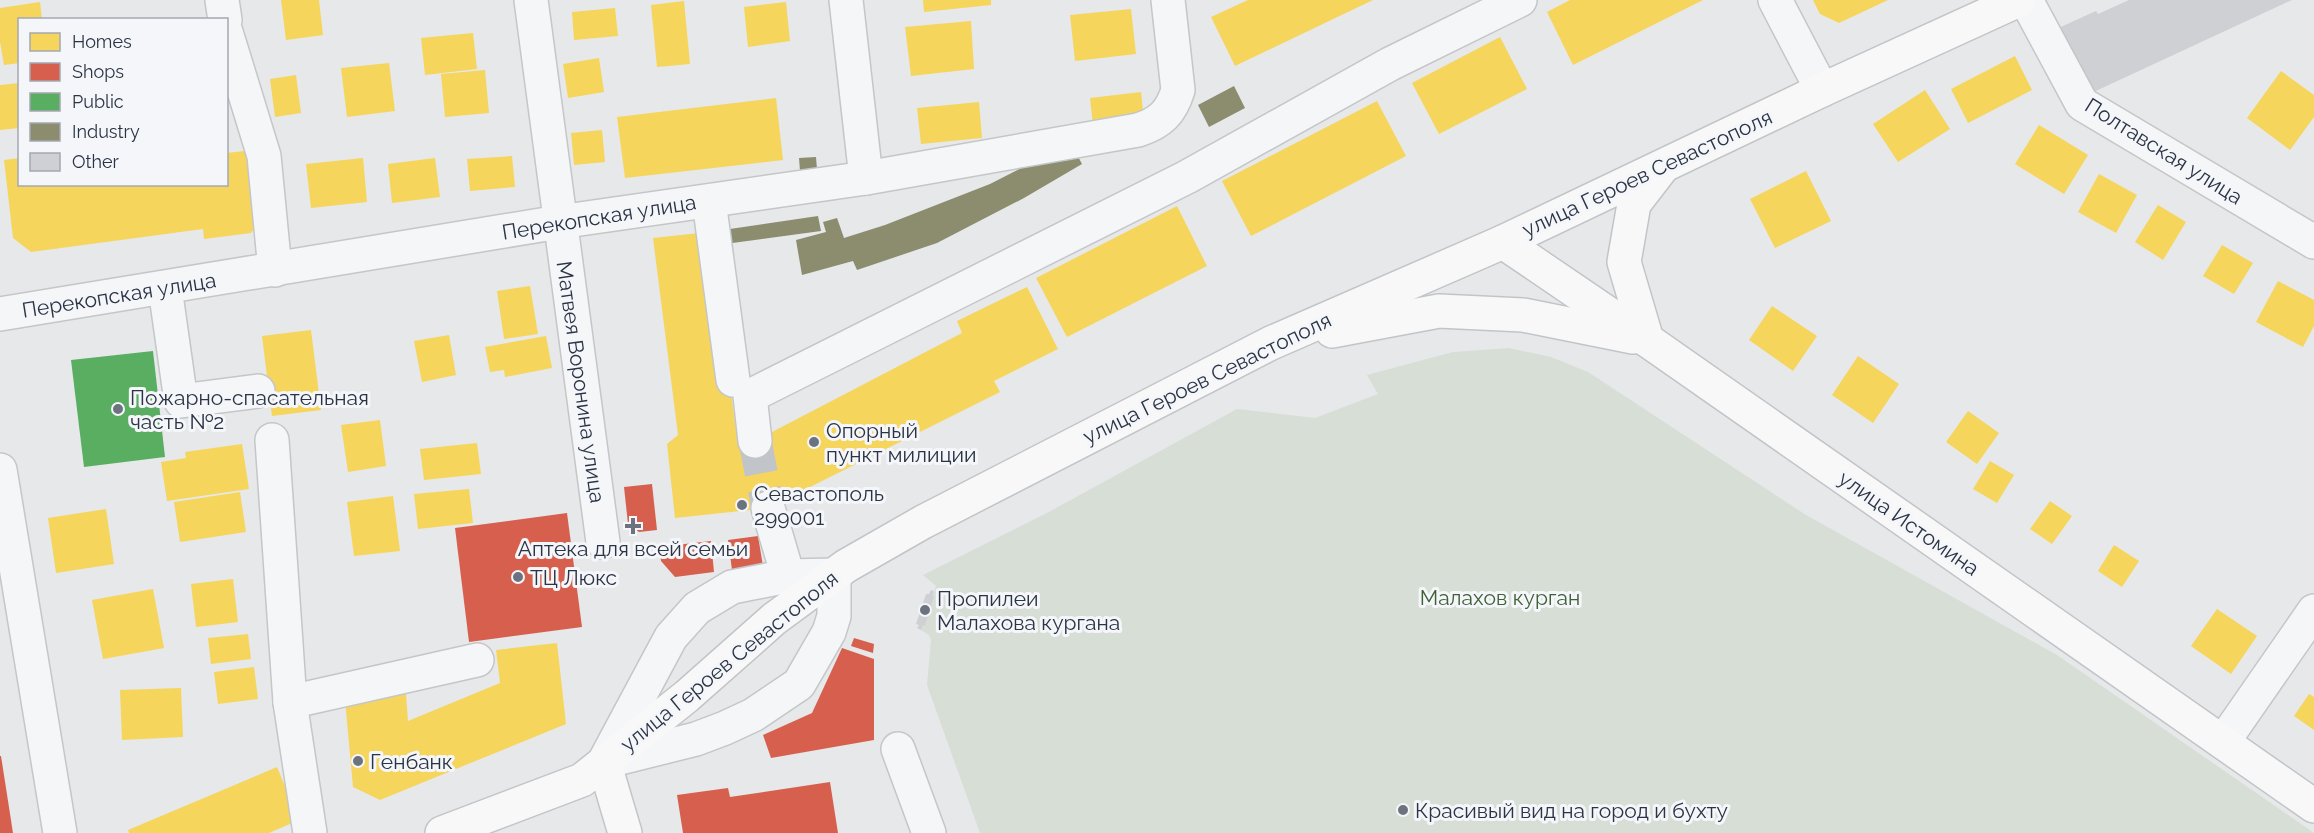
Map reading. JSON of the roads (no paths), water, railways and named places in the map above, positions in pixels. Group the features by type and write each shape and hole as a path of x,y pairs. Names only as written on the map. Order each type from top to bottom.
{"main road":[{"name":"улица Героев Севастополя","path":"442,833 582,780 687,696 774,619 834,575 923,522 1271,343 1503,242 1822,90 2019,0"},
{"path":"1271,343 1438,310 1523,315 1647,340 1624,262 1634,204 1663,166"},
{"name":"улица Истомина","path":"1503,242 2314,806"},
{"path":"604,762 625,833"}],"street":[{"path":"222,0 225,18"},
{"name":"Матвея Воронина улица","path":"531,0 603,542"},
{"path":"846,0 866,178"},
{"path":"755,441 750,396 1187,177 1390,64 1520,0"},
{"path":"1775,0 1822,90"},
{"name":"Полтавская улица","path":"2026,0 2082,104 2314,242"},
{"name":"Перекопская улица","path":"0,314 559,222 866,178 1138,130 1152,126 1164,117 1173,104 1178,90 1172,2"},
{"path":"228,39 264,156 275,270"},
{"path":"709,201 733,380"},
{"path":"165,288 181,401 258,391"},
{"path":"272,440 290,702 310,833"},
{"path":"0,470 60,833"},
{"path":"768,508 788,576"},
{"path":"834,575 834,616 829,632 799,684 768,706 724,728 696,739 604,762 671,637 697,608 732,588 788,576 834,575"},
{"path":"2223,742 2314,611"},
{"path":"290,702 477,660"},
{"path":"898,748 929,833"}],"tunnel":[{"path":"755,441 768,508"}],"place":[{"name":"Пожарно-спасательная часть №2","path":"118,409"},
{"name":"Опорный пункт милиции","path":"814,442"},
{"name":"Севастополь 299001","path":"742,505"},
{"name":"Аптека для всей семьи","path":"633,526"},
{"name":"ТЦ Люкс","path":"518,577"},
{"name":"Пропилеи Малахова кургана","path":"925,610"},
{"name":"Генбанк","path":"358,761"},
{"name":"Красивый вид на город и бухту","path":"1403,810"}],"park label":[{"name":"Малахов курган","path":"1500,597"}]}
